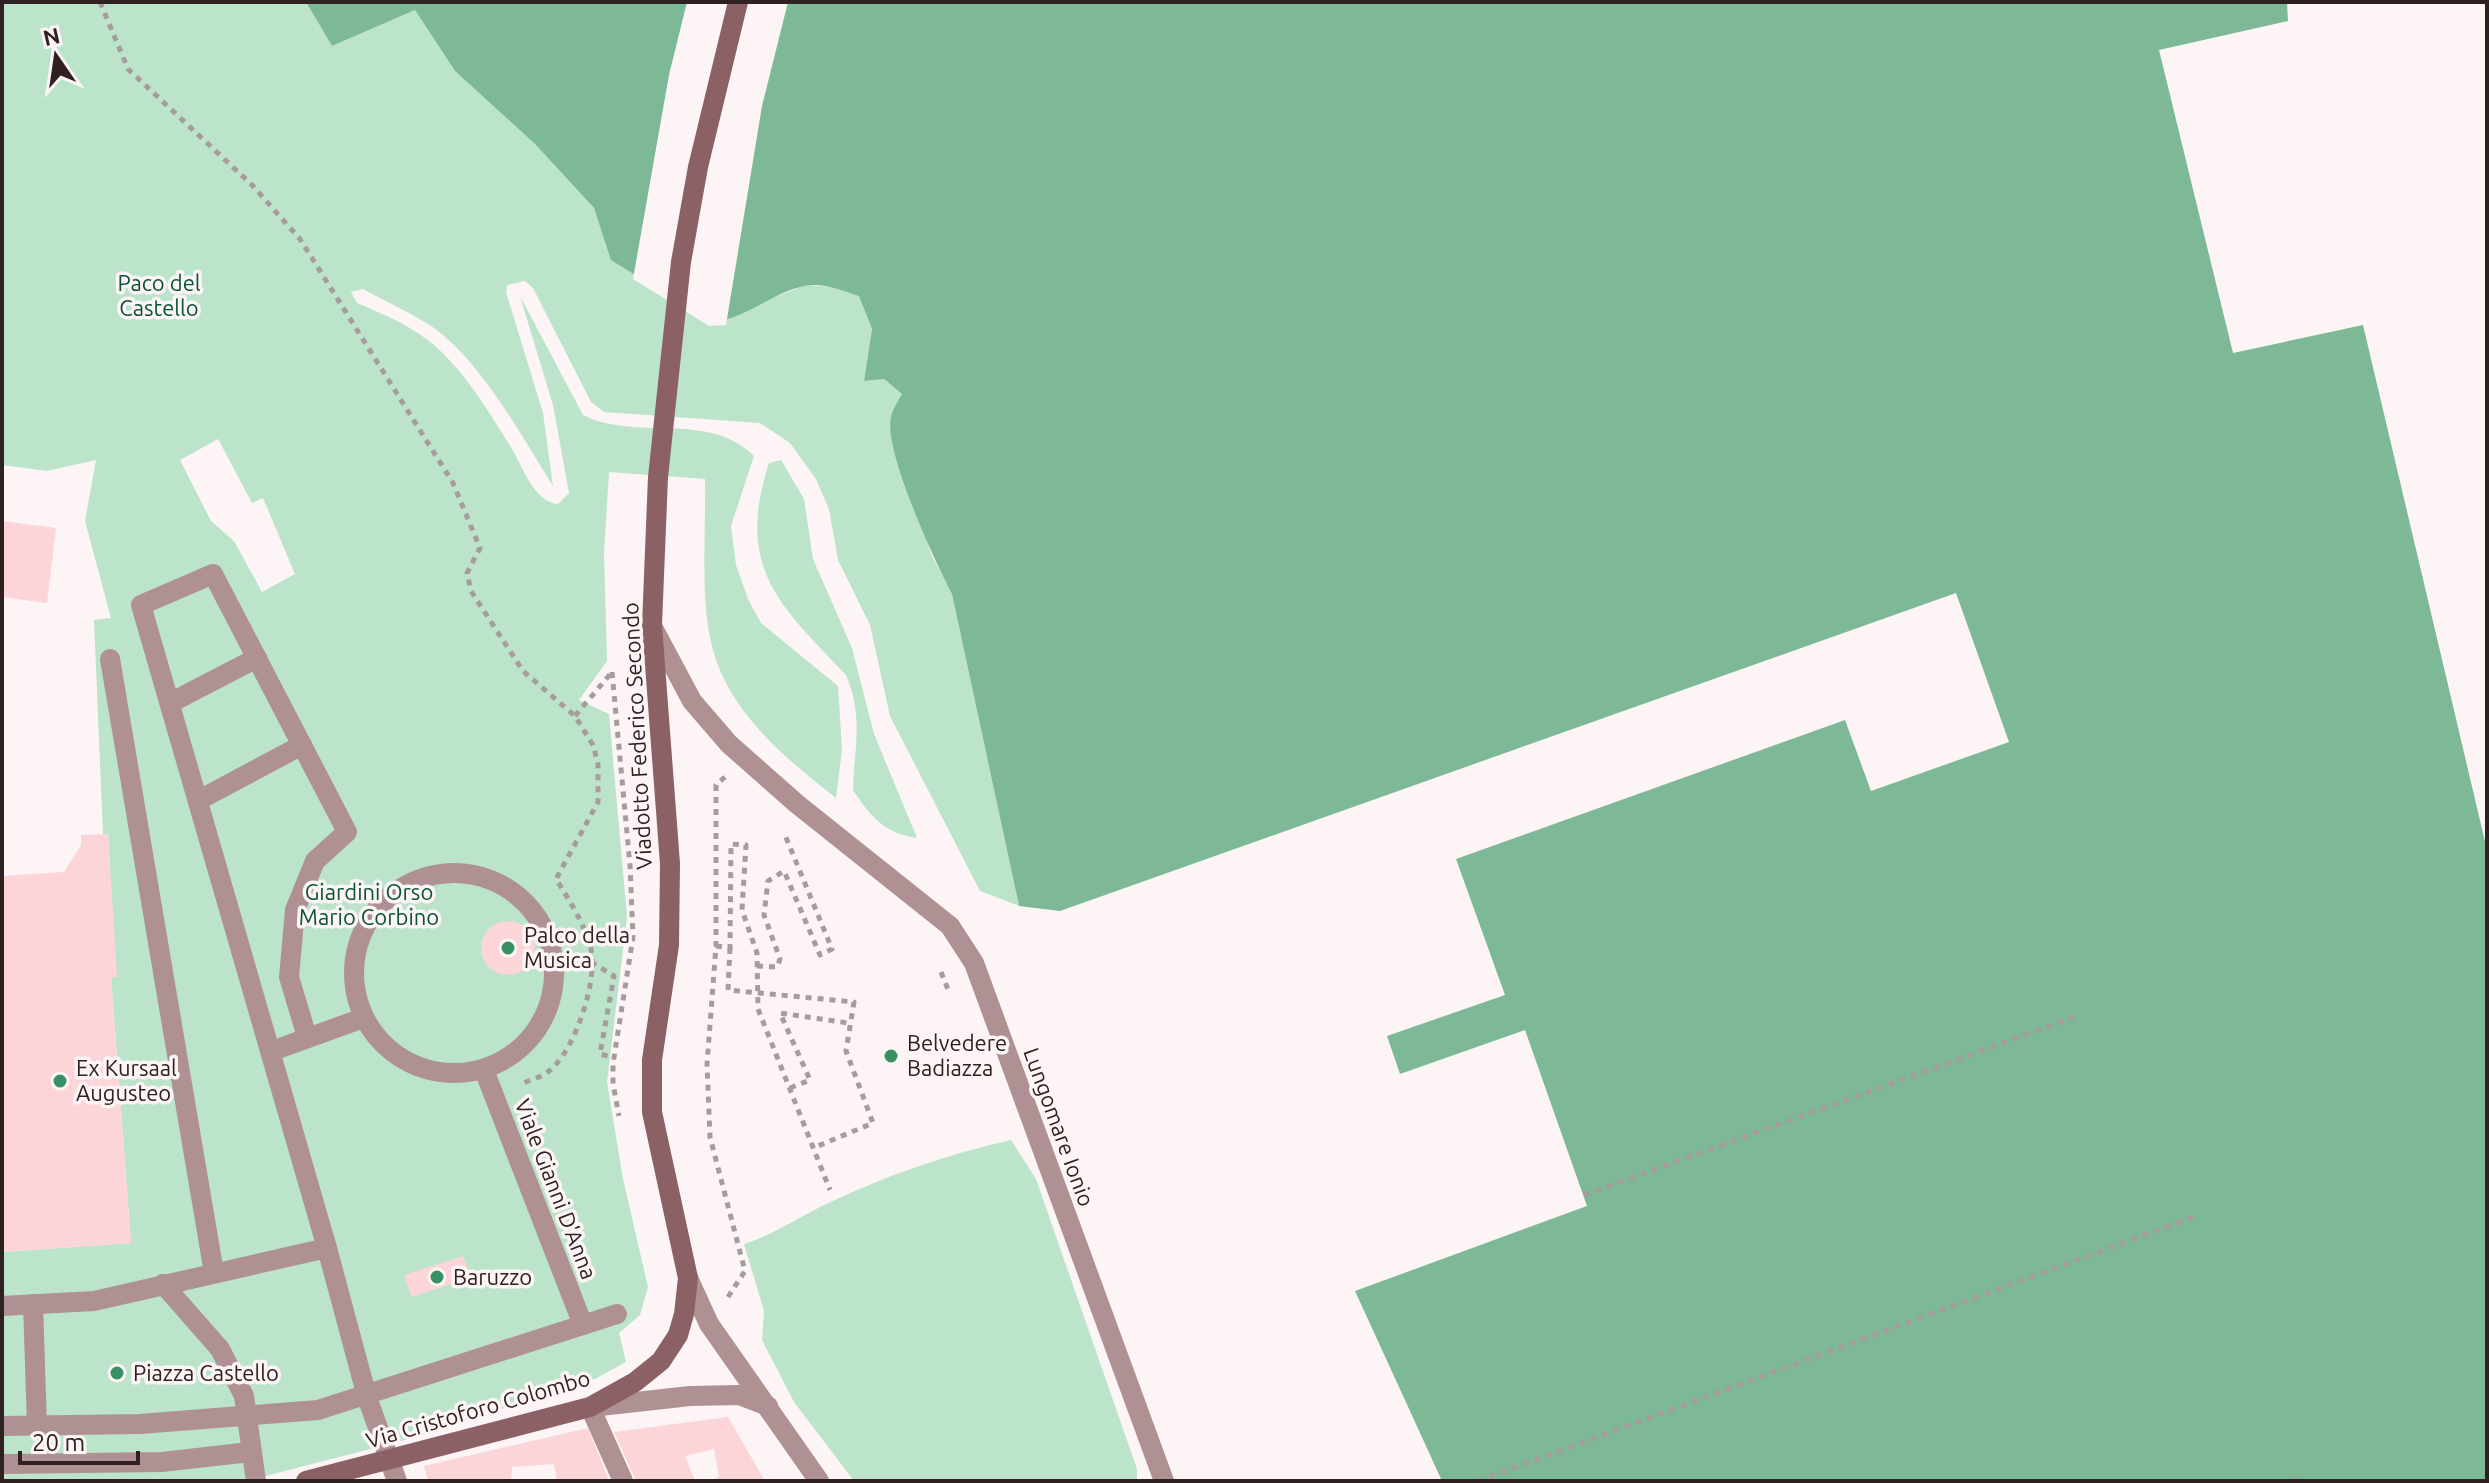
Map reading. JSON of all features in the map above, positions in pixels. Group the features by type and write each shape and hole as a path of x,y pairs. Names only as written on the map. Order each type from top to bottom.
{"main road":[{"name":"Viadotto Federico Secondo","path":"688,1278 652,1112 652,1060 669,945 670,864 652,625 658,477 684,249 698,167 738,2"},
{"name":"Via Cristoforo Colombo","path":"306,1481 590,1407 635,1382 661,1361 678,1335 688,1278"}],"street":[{"path":"307,1037 289,977 295,910 315,861 347,832 213,574 141,605 272,1051 367,1397 397,1481"},
{"name":"Lungomare Ionio","path":"652,625 692,701 729,744 797,804 950,926 974,963 1164,1481"},
{"path":"170,703 257,658"},
{"path":"110,659 214,1273"},
{"path":"199,800 302,745"},
{"path":"440,873 478,874 512,890 539,917 554,952 554,991 541,1026 515,1054 484,1070 446,1074 412,1066 384,1046 363,1018 353,982 357,944 374,910 404,885 440,873"},
{"path":"272,1051 363,1018"},
{"name":"Viale Gianni D'Anna","path":"484,1070 583,1325"},
{"path":"2,1306 94,1301 327,1248"},
{"path":"688,1278 709,1324 819,1481"},
{"path":"163,1284 220,1349 244,1396 256,1481"},
{"path":"33,1304 37,1426"},
{"path":"2,1426 248,1418 318,1410 367,1397 617,1314"},
{"path":"623,1481 590,1407 690,1396 739,1395 768,1406"},
{"path":"2,1464 162,1462 250,1452"}],"path":[{"path":"100,2 128,69 252,185 300,239 453,483 480,548 467,573 471,591 523,671 575,716 593,745 598,764 598,802 556,879 592,948 588,998 568,1047 549,1071 494,1097"},
{"path":"575,716 612,672"},
{"path":"709,1324 745,1271 710,1137 707,1064 716,946 716,785 728,775"},
{"path":"757,966 777,967 780,959 764,915 768,881 784,871 820,955 832,949 780,823 791,832"},
{"path":"813,1148 873,1123 846,1051 848,1023 854,1002 758,991 728,990 731,844 746,845 742,910 757,953 758,991 758,1009 790,1088 813,1148 830,1190"},
{"path":"716,946 730,948"},
{"path":"591,962 614,976 600,1054 614,1058"},
{"path":"939,968 950,996"},
{"path":"790,1088 810,1080 780,1013 848,1023"},
{"path":"1584,1195 2080,1015"},
{"path":"1478,1481 2193,1217"},
{"path":"2292,1481 2301,1478"}],"green space":[{"path":"2,2 306,2 332,46 415,10 455,71 535,144 594,208 612,260 711,322 805,285 834,287 859,295 872,329 864,381 884,379 902,394 891,417 931,554 952,594 1019,906 980,891 890,716 870,625 838,560 829,509 816,479 790,443 760,423 604,412 591,402 533,288 525,281 507,285 506,292 543,413 553,486 500,401 452,343 426,323 363,289 351,292 357,303 413,330 441,351 492,417 529,481 549,502 558,504 569,493 553,405 520,296 583,415 604,423 715,434 736,442 754,456 731,526 736,565 748,599 761,623 838,686 842,750 836,798 756,727 726,683 716,659 705,596 705,479 609,472 604,553 607,661 579,700 609,714 627,917 607,1082 623,1179 648,1287 640,1315 619,1333 626,1362 595,1379 405,1440 246,1481 2,1481 2,1252 131,1243 111,977 116,977 108,834 103,834 94,620 111,618 85,521 96,460 47,471 2,465","holes":["218,439 252,503 263,498 295,574 262,592 234,541 211,521 180,460"]},
{"path":"781,460 804,499 813,559 852,648 874,734 917,838 896,832 879,822 853,790 857,732 852,690 846,675 783,604 761,558 757,530 760,499 769,463"},
{"path":"1011,1140 1036,1179 1137,1469 1137,1481 854,1481 794,1402 762,1340 764,1311 744,1244 891,1176 939,1159"}],"shaded area":[{"path":"306,2 2287,2 2288,21 2159,50 2233,353 2363,325 2487,850 2487,1481 1442,1481 1355,1291 1587,1206 1525,1030 1400,1074 1387,1036 1505,995 1456,859 1845,720 1871,791 2009,742 1956,593 1060,911 1019,906 952,594 912,506 895,454 891,417 902,394 884,379 864,381 872,329 859,296 824,286 804,286 780,294 735,317 711,322 611,260 594,208 535,144 455,71 415,10 332,46"}],"pier":[{"path":"687,2 788,2 762,106 726,325 709,326 633,279 669,75"}],"building":[{"path":"2,521 56,528 47,603 2,597"},
{"name":"Ex Kursaal Augusteo","path":"108,834 117,977 111,977 131,1243 2,1252 2,876 64,872 81,845 81,835"},
{"name":"Palco della Musica","path":"508,921 527,929 535,948 527,967 508,975 489,967 481,948 489,929"},
{"name":"Baruzzo","path":"463,1256 471,1278 411,1297 404,1275"},
{"path":"728,1417 765,1481 709,1481 719,1477 714,1449 685,1456 695,1481 636,1481 614,1432"},
{"path":"588,1428 609,1481 557,1481 554,1464 512,1467 511,1481 428,1481 424,1466"}],"place":[{"name":"Palco della Musica","path":"508,948"},
{"name":"Belvedere Badiazza","path":"891,1056"},
{"name":"Ex Kursaal Augusteo","path":"60,1081"},
{"name":"Baruzzo","path":"437,1277"},
{"name":"Piazza Castello","path":"117,1373"}],"park label":[{"name":"Paco del Castello","path":"159,296"},
{"name":"Giardini Orso Mario Corbino","path":"369,904"}]}
